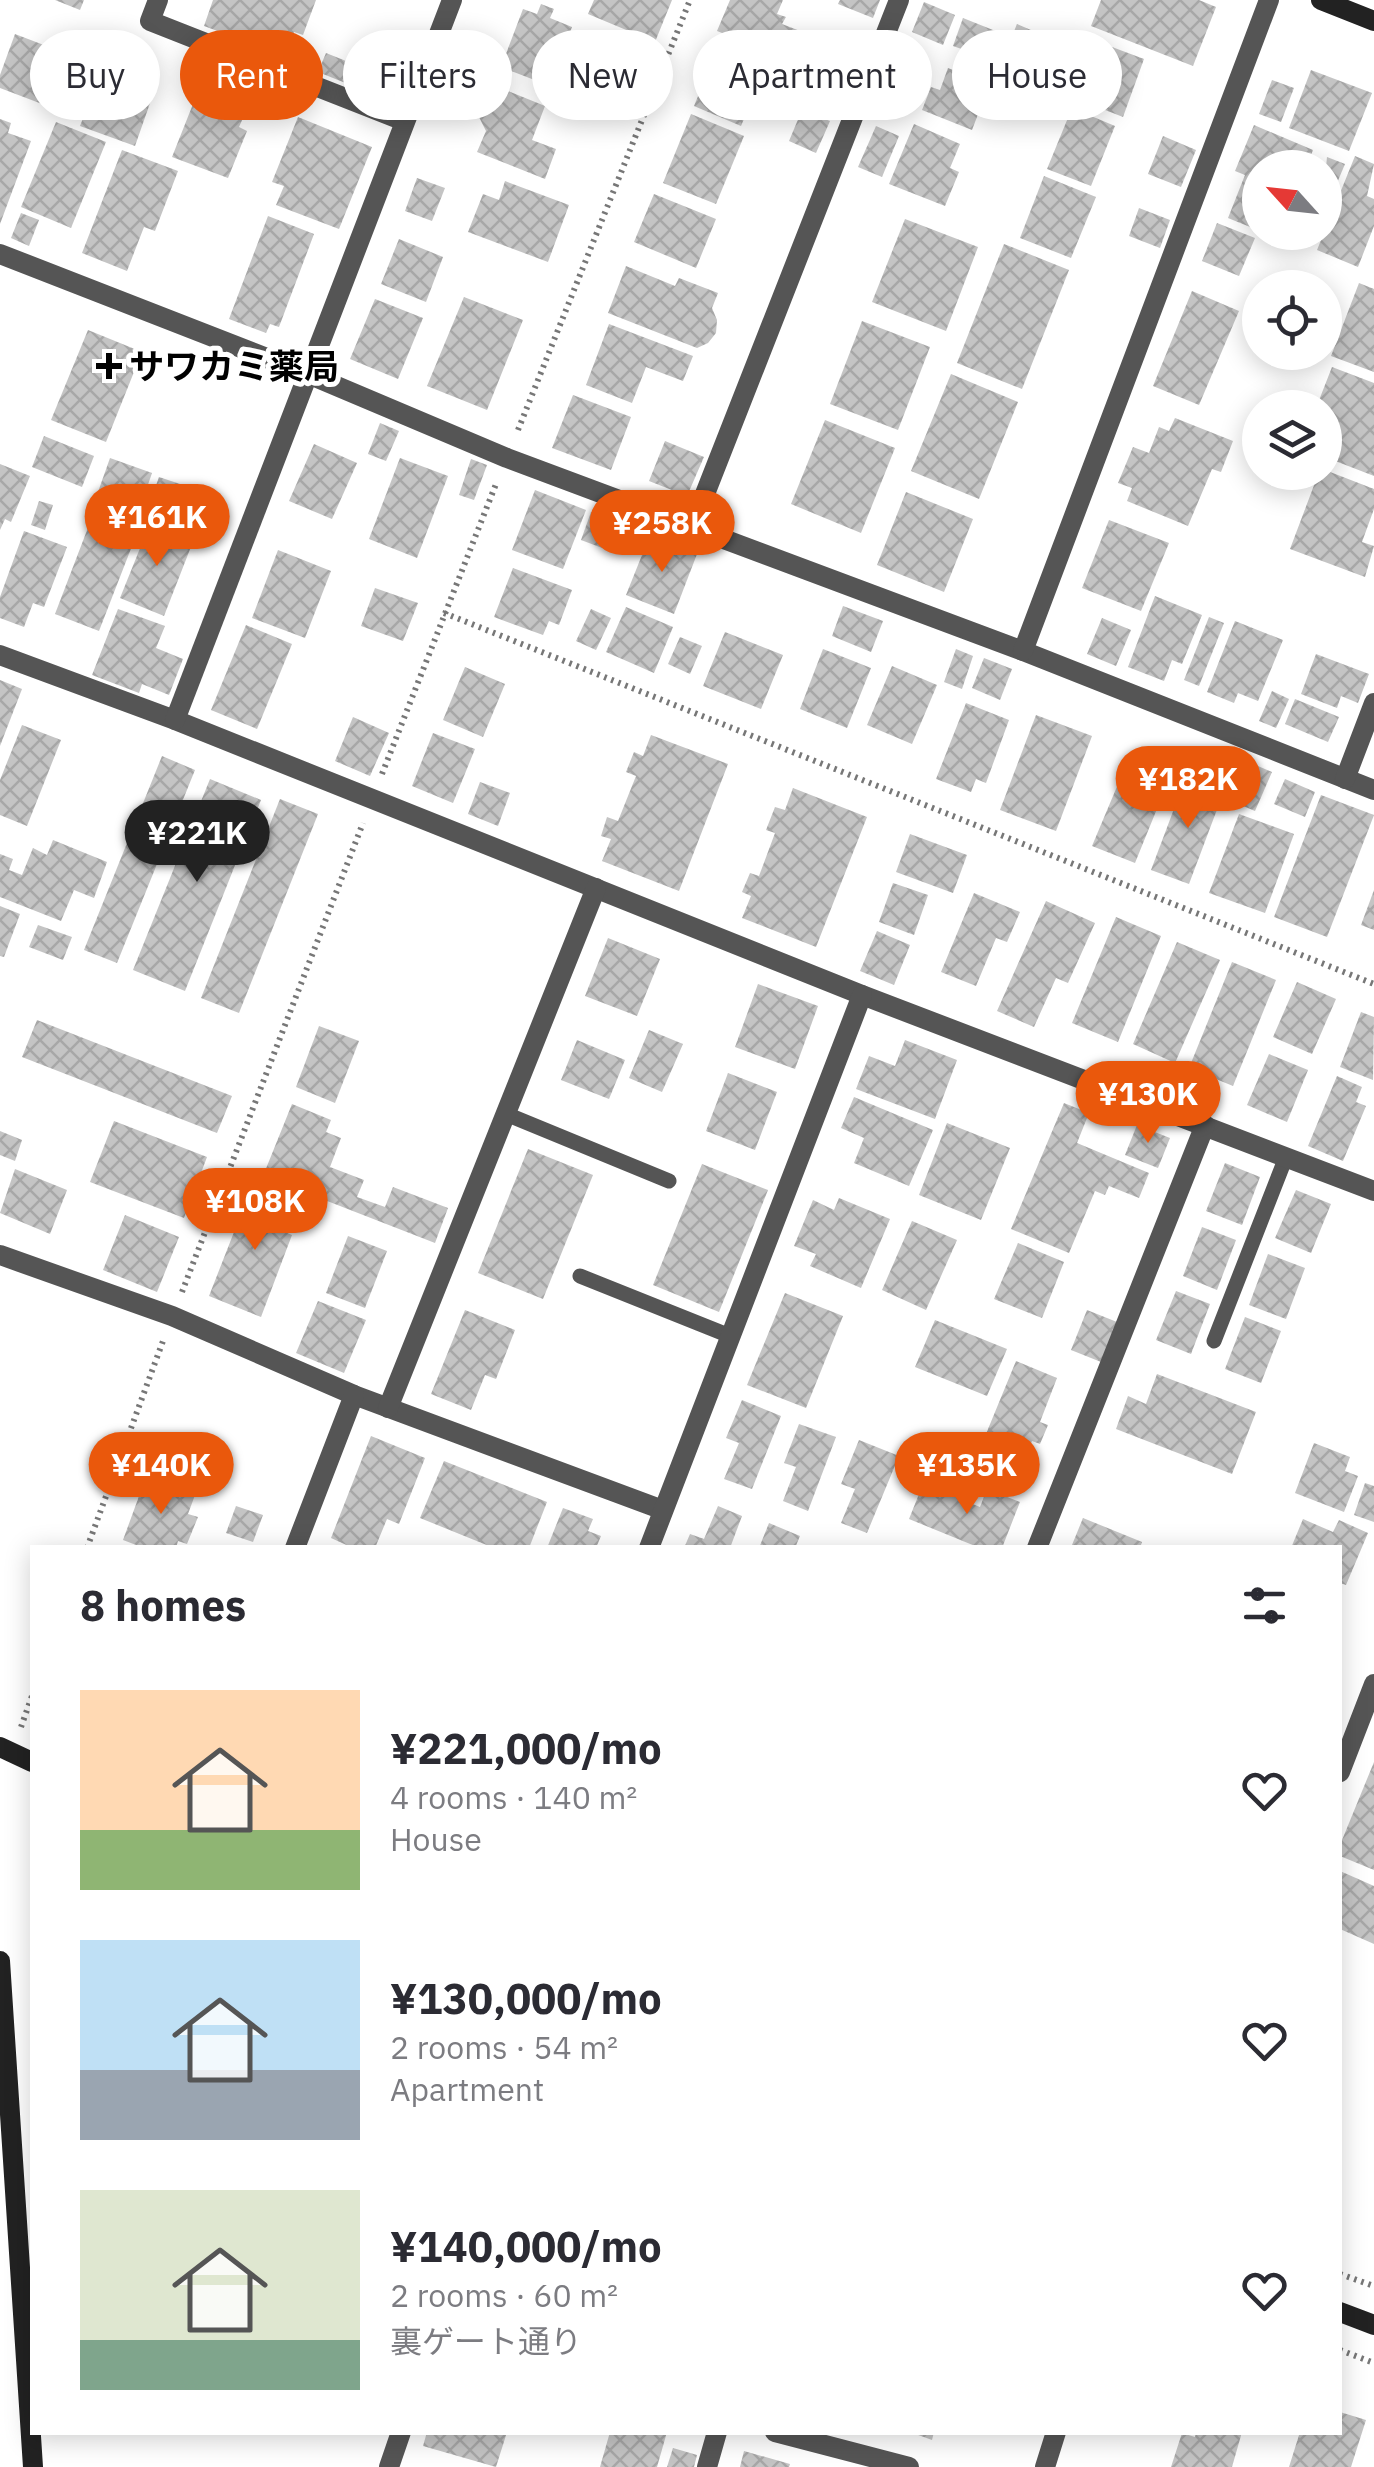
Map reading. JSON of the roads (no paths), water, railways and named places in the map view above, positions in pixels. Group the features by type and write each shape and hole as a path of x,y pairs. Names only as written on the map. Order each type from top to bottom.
{"street":[{"path":"158,0 150,21 404,121"},
{"path":"175,720 452,0"},
{"path":"692,527 899,0"},
{"path":"1024,651 1270,0"},
{"path":"1321,0 1374,20"},
{"path":"0,254 308,374 507,458 1024,651 1374,790"},
{"path":"0,655 175,720 862,994 1374,1191"},
{"path":"1345,779 1374,703"},
{"path":"388,1408 596,888"},
{"path":"650,1545 862,994"},
{"path":"1039,1545 1205,1125"},
{"path":"0,1255 172,1316 354,1395 663,1510"},
{"path":"295,1545 354,1395"},
{"path":"1342,1767 1374,1684"},
{"path":"0,1747 30,1761"},
{"path":"0,1961 25,2227 30,2377"},
{"path":"1342,2313 1374,2325"},
{"path":"32,2435 33,2467"},
{"path":"389,2467 399,2435"},
{"path":"707,2467 716,2435"},
{"path":"786,2435 909,2467"},
{"path":"1044,2467 1055,2435"}],"lane":[{"path":"506,1114 668,1180"},
{"path":"1214,1341 1286,1157"},
{"path":"580,1276 730,1336"}],"place":[{"name":"サワカミ薬局","path":"109,366"}]}
